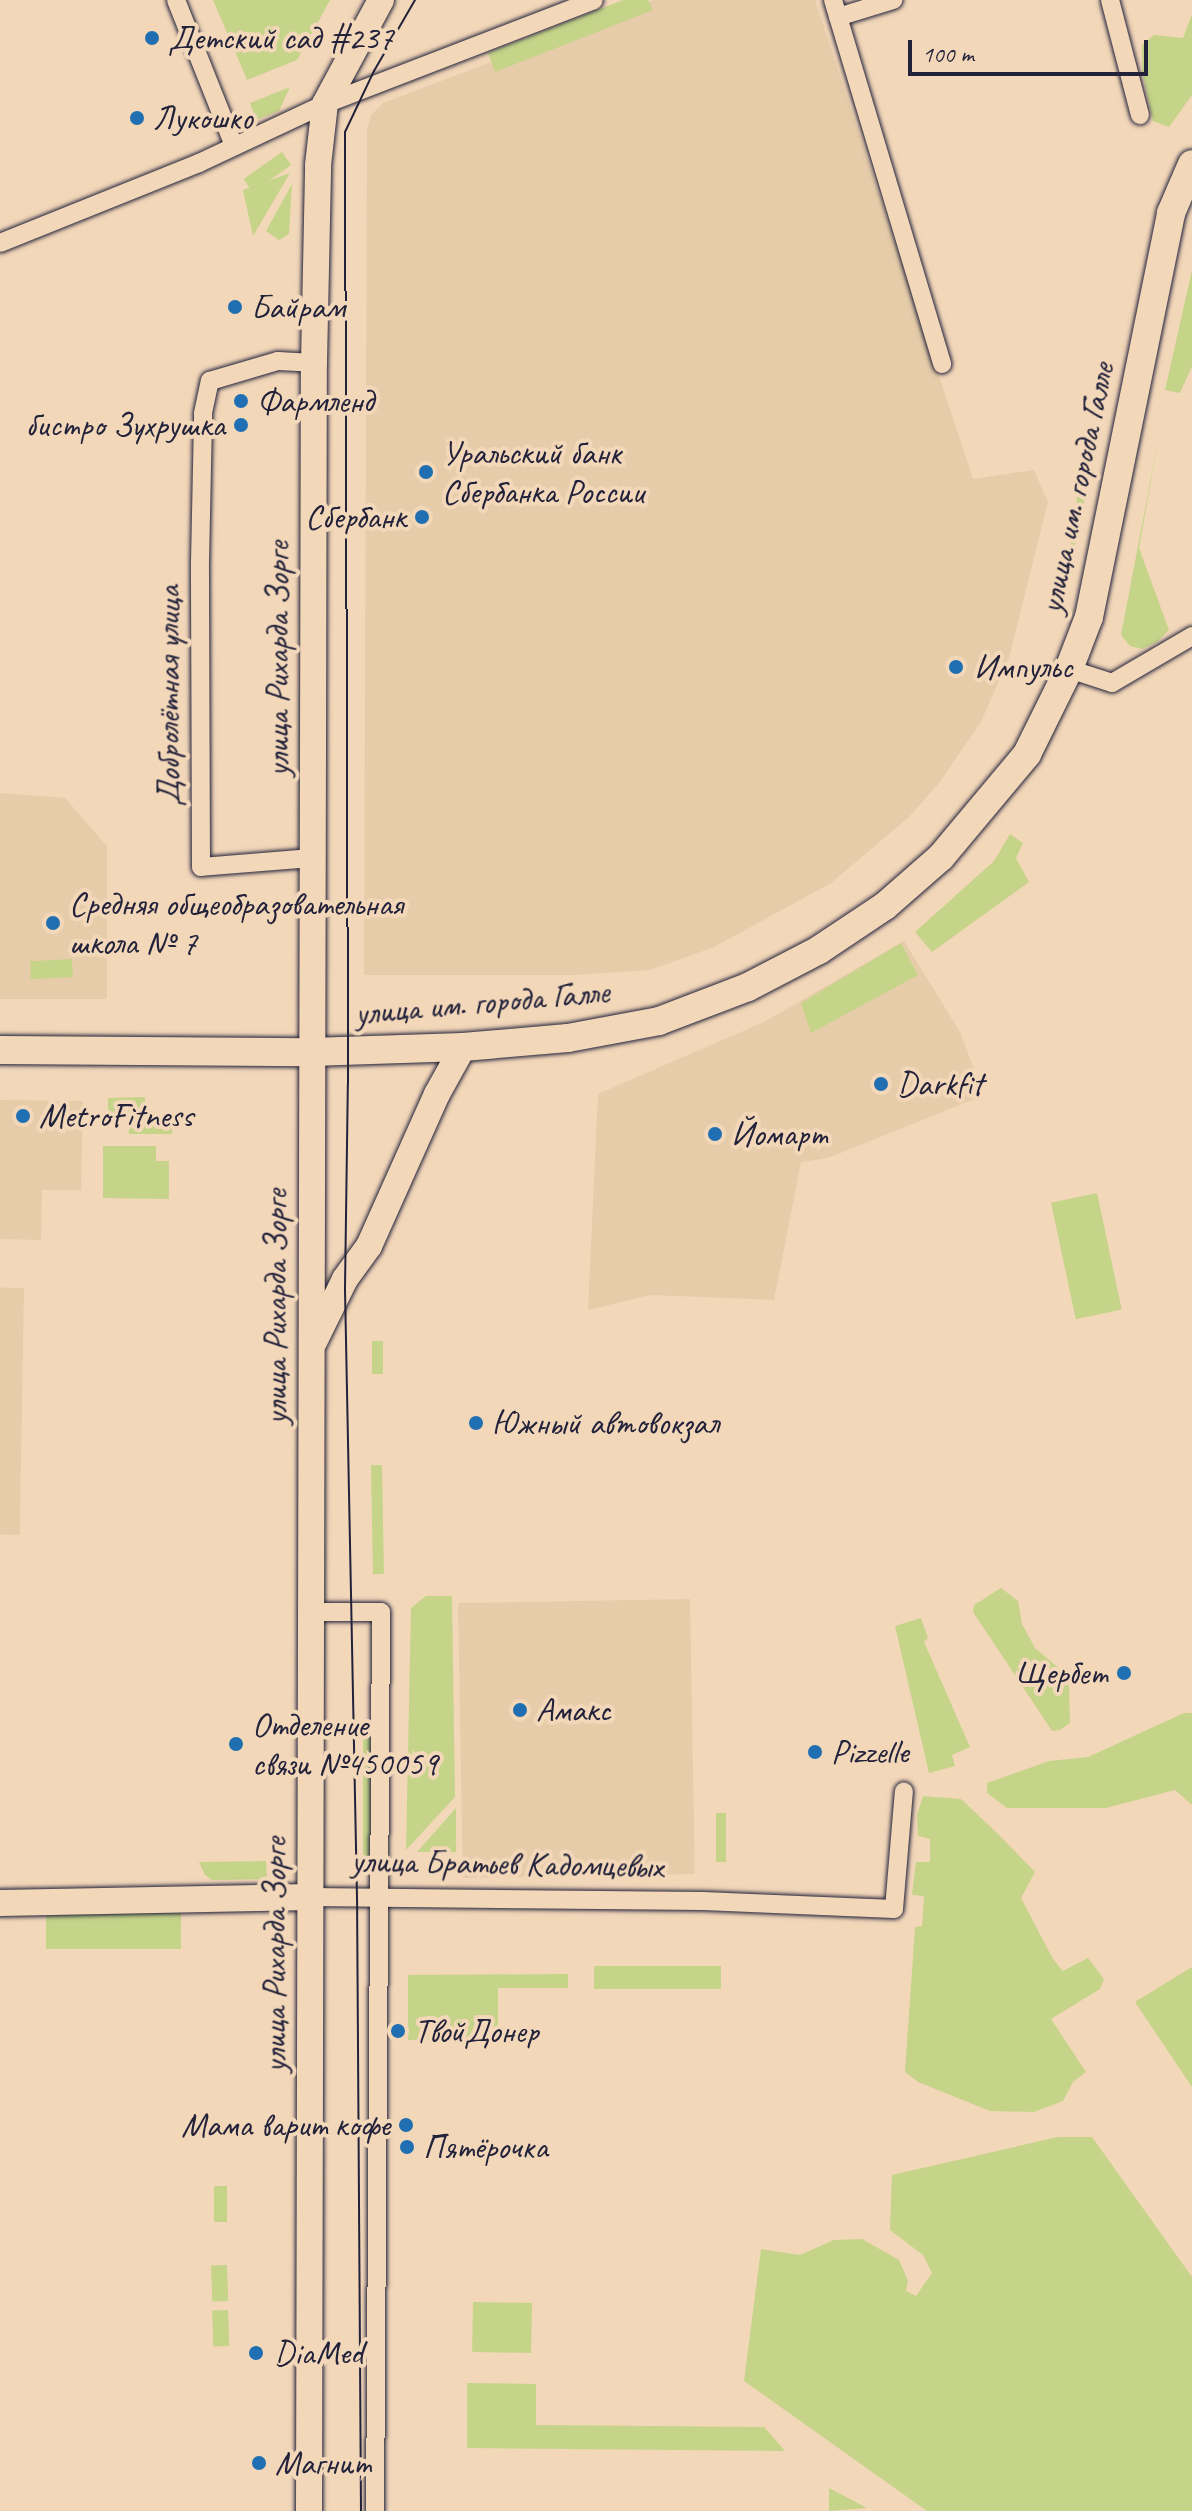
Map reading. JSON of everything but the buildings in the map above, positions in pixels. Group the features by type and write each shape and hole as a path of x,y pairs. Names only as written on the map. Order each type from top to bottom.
{"main road":[{"path":"325,104 381,0"},
{"name":"улица Рихарда Зорге","path":"309,2511 314,363 318,165 325,104"},
{"name":"улица им. города Галле","path":"0,1050 311,1052 463,1047 568,1038 659,1021 748,987 819,950 885,906 941,857 1027,754 1069,669 1089,617 1171,213 1192,164"},
{"path":"311,1349 345,1279 369,1246 437,1094 463,1047"},
{"name":"улица Братьев Кадомцевых","path":"0,1903 310,1897"}],"street":[{"path":"176,0 234,146"},
{"path":"0,243 234,146 325,104 594,0"},
{"path":"893,0 835,8 942,364"},
{"path":"1110,0 1140,115"},
{"name":"Добролётная улица","path":"312,858 201,867 203,413 210,381 278,361 314,363"},
{"path":"1069,669 1112,683 1192,636"},
{"path":"311,1612 381,1612 376,1899 375,2511"},
{"name":"улица Братьев Кадомцевых","path":"310,1897 703,1901 894,1909 904,1791"}],"shaded area":[{"path":"654,0 815,0 973,479 1034,470 1048,502 1010,655 981,722 939,783 909,817 831,883 714,947 650,970 573,975 364,975 367,130 371,115 383,103"},
{"name":"Средняя общеобразовательная школа № 7","path":"0,793 65,798 107,846 107,999 0,999"},
{"path":"904,941 960,1032 984,1095 828,1158 801,1162 774,1300 651,1295 588,1310 598,1094 764,1022"},
{"path":"0,1100 83,1101 81,1190 42,1190 41,1240 0,1239"},
{"path":"0,1288 24,1288 20,1535 0,1535"},
{"path":"690,1599 695,1874 463,1878 458,1603"}],"green space":[{"path":"213,0 330,0 297,60 247,80"},
{"path":"623,0 648,0 653,10 495,72 488,53"},
{"path":"1192,14 1192,95 1169,127 1153,121 1142,71 1142,45 1154,35 1183,38"},
{"path":"290,87 279,111 256,120 250,103"},
{"path":"282,152 291,165 253,192 243,179"},
{"path":"290,173 253,236 243,190"},
{"path":"292,184 289,234 279,240 266,231"},
{"path":"1192,270 1192,366 1180,393 1165,390"},
{"path":"1159,436 1139,548 1169,630 1157,642 1142,649 1130,646 1121,635"},
{"path":"1083,443 1094,445 1078,536 1061,588 1073,534"},
{"path":"1010,834 1023,843 1016,858 1029,882 932,952 915,932 994,861"},
{"path":"901,943 918,975 811,1033 801,1003"},
{"path":"72,959 73,977 31,979 30,961"},
{"path":"145,1097 145,1126 172,1126 172,1134 129,1134 128,1113 108,1113 108,1098"},
{"path":"103,1146 156,1146 156,1161 169,1161 169,1199 103,1198"},
{"path":"1097,1193 1122,1309 1076,1319 1051,1203"},
{"path":"372,1341 383,1341 383,1374 372,1374"},
{"path":"371,1465 382,1465 384,1574 373,1574"},
{"path":"1001,1588 1018,1601 1022,1624 1035,1648 1061,1670 1069,1686 1070,1723 1060,1730 1052,1731 973,1612 974,1605"},
{"path":"426,1596 452,1596 455,1797 406,1850 411,1608"},
{"path":"921,1618 928,1638 924,1642 970,1747 952,1755 955,1766 929,1773 895,1626"},
{"path":"1184,1713 1192,1713 1192,1805 1175,1790 1106,1808 1007,1808 987,1793 987,1783 1049,1761 1088,1757"},
{"path":"363,1735 371,1735 371,1862 363,1862"},
{"path":"923,1796 961,1799 998,1834 1035,1872 1021,1898 1053,1959 1063,1971 1088,1958 1104,1979 1100,1989 1051,2019 1086,2072 1073,2082 1063,2101 1034,2112 990,2111 918,2082 905,2072 915,1927 922,1926 924,1896 912,1895 916,1862 930,1862 930,1839 918,1836 917,1815"},
{"path":"456,1808 456,1852 417,1852"},
{"path":"716,1813 726,1813 726,1862 716,1862"},
{"path":"266,1861 267,1879 212,1880 205,1875 199,1862"},
{"path":"46,1910 181,1910 181,1949 46,1949"},
{"path":"594,1966 721,1966 721,1989 594,1989"},
{"path":"1192,1967 1192,2087 1135,2002"},
{"path":"568,1974 568,1988 498,1988 498,2039 408,2040 408,1975"},
{"path":"1058,2137 1092,2137 1192,2277 1192,2511 927,2511 744,2381 761,2249 800,2255 834,2240 862,2239 899,2260 908,2281 906,2291 916,2296 932,2273 923,2255 890,2230 892,2175"},
{"path":"214,2186 227,2186 227,2222 214,2222"},
{"path":"227,2265 228,2301 212,2302 211,2266"},
{"path":"473,2302 532,2303 531,2353 472,2352"},
{"path":"228,2310 229,2346 213,2347 212,2311"},
{"path":"467,2383 536,2384 536,2425 764,2427 785,2451 467,2448"},
{"path":"829,2488 867,2508 829,2511"}],"tram line":[{"path":"361,2511 357,1898 345,1288 348,1084 345,132 374,71 415,0"}],"place":[{"name":"Детский сад #237","path":"152,38"},
{"name":"Лукошко","path":"137,118"},
{"name":"Байрам","path":"235,307"},
{"name":"Фармленд","path":"241,401"},
{"name":"бистро Зухрушка","path":"241,425"},
{"name":"Уральский банк Сбербанка России","path":"426,472"},
{"name":"Сбербанк","path":"422,517"},
{"name":"Импульс","path":"956,667"},
{"name":"Средняя общеобразовательная школа № 7","path":"53,923"},
{"name":"Darkfit","path":"881,1084"},
{"name":"MetroFitness","path":"23,1116"},
{"name":"Йомарт","path":"715,1134"},
{"name":"Южный автовокзал","path":"476,1423"},
{"name":"Щербет","path":"1124,1673"},
{"name":"Амакс","path":"520,1710"},
{"name":"Отделение связи №450059","path":"236,1744"},
{"name":"Pizzelle","path":"815,1752"},
{"name":"ТвойДонер","path":"398,2031"},
{"name":"Мама варит кофе","path":"406,2125"},
{"name":"Пятёрочка","path":"407,2147"},
{"name":"DiaMed","path":"256,2353"},
{"name":"Магнит","path":"259,2463"}]}
